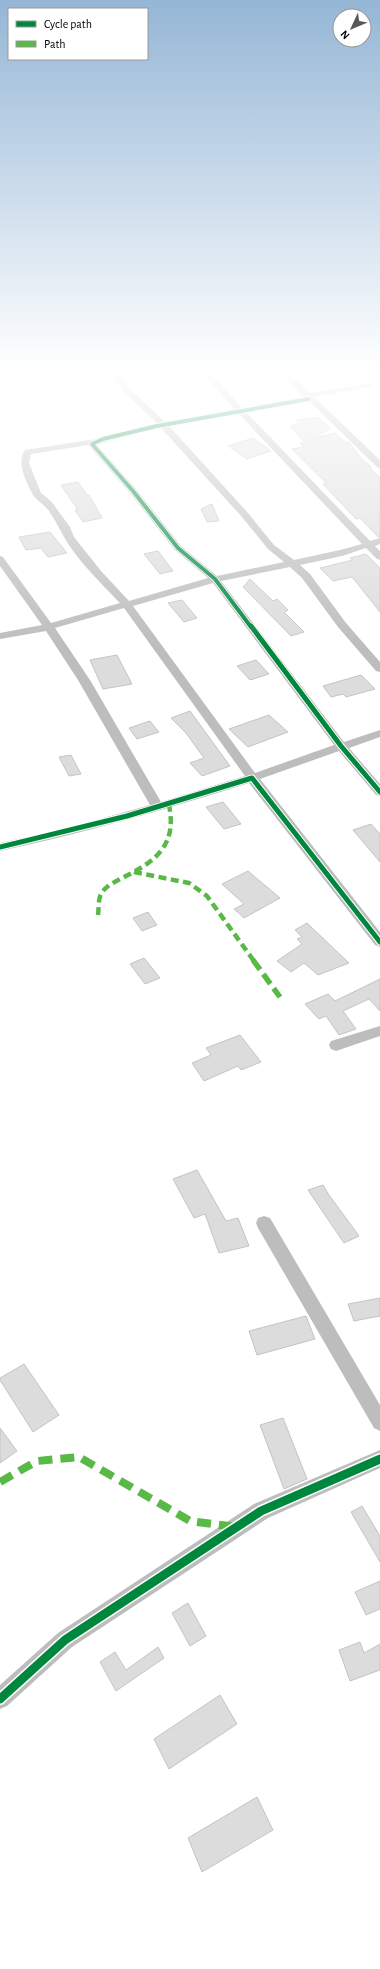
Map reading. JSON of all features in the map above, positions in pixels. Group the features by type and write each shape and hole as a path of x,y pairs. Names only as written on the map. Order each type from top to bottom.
{"street":[{"path":"25,464 37,494 48,502 65,527 69,537 97,572 127,605 252,778 380,942"},
{"path":"109,464 178,548 215,580 341,746 380,792"},
{"path":"198,464 245,515 271,547 294,564 306,576 342,625 380,669"},
{"path":"291,464 380,557"},
{"path":"0,636 50,627 215,580 342,553 380,541"},
{"path":"0,559 50,627 84,680 158,808"},
{"path":"0,847 36,840 158,808 252,778 380,733"},
{"path":"336,1045 380,1031"},
{"path":"264,1223 380,1422"},
{"path":"0,1699 65,1640 260,1511 380,1458"}],"building":[{"path":"307,464 368,464 371,467 369,467 380,478 380,537 378,537 360,518 356,519 323,484 326,483"},
{"path":"78,482 87,495 89,495 102,518 83,522 75,510 78,510 61,485"},
{"path":"212,504 219,521 207,522 201,509"},
{"path":"50,532 67,553 48,557 41,548 26,550 19,537"},
{"path":"158,551 173,571 160,574 144,554"},
{"path":"366,554 380,568 380,612 352,577 333,581 320,568 353,560 350,558"},
{"path":"250,579 273,601 277,599 288,610 284,612 304,632 291,636 243,587"},
{"path":"182,600 197,618 184,622 168,603"},
{"path":"117,655 132,684 103,689 90,660"},
{"path":"256,660 269,674 250,680 237,666"},
{"path":"361,675 375,689 346,697 343,694 331,697 323,686"},
{"path":"190,711 230,766 202,776 190,763 204,758 186,733 171,718"},
{"path":"269,715 288,732 248,747 229,729"},
{"path":"150,721 159,732 137,739 129,728"},
{"path":"71,755 81,774 69,776 59,757"},
{"path":"223,802 241,824 224,829 206,807"},
{"path":"371,824 380,834 380,862 353,830"},
{"path":"248,871 280,898 244,918 234,909 244,904 222,884"},
{"path":"148,912 157,925 142,931 133,918"},
{"path":"307,923 349,963 318,975 304,963 291,972 277,961 302,944 297,939 302,937 295,930"},
{"path":"144,958 160,978 145,984 130,964"},
{"path":"380,979 380,1011 369,999 343,1011 356,1029 339,1035 326,1016 319,1019 305,1004 328,994 335,1001"},
{"path":"240,1035 261,1062 241,1070 238,1066 204,1081 192,1063 211,1055 206,1048"},
{"path":"197,1170 226,1221 238,1218 249,1246 219,1253 205,1214 194,1218 173,1179"},
{"path":"323,1185 359,1236 344,1243 308,1190"},
{"path":"380,1298 380,1316 354,1321 348,1304"},
{"path":"306,1316 315,1339 257,1355 249,1331"},
{"path":"24,1364 59,1415 33,1432 0,1380 0,1378"},
{"path":"283,1418 307,1479 284,1489 260,1425"},
{"path":"0,1428 17,1451 0,1463"},
{"path":"362,1506 380,1536 380,1562 351,1512"},
{"path":"380,1581 380,1609 366,1615 355,1592"},
{"path":"188,1603 206,1636 190,1646 172,1613"},
{"path":"360,1642 364,1653 380,1644 380,1670 350,1681 339,1650"},
{"path":"158,1647 164,1658 116,1691 100,1662 115,1652 126,1670"},
{"path":"220,1695 237,1724 169,1769 154,1739"},
{"path":"257,1797 273,1830 202,1872 188,1838"}],"marked path":[{"path":"98,915 99,899 104,890 111,884 151,861 165,846 171,828 169,805"},
{"path":"134,872 189,883 207,896 280,997"},
{"path":"0,1482 37,1461 79,1457 190,1521 236,1527"}],"cycle path":[{"path":"109,464 178,548 215,579 341,746 380,792"},
{"path":"0,847 64,833 127,816 252,778 380,942"},
{"path":"0,1699 65,1640 261,1511 380,1459"}]}
